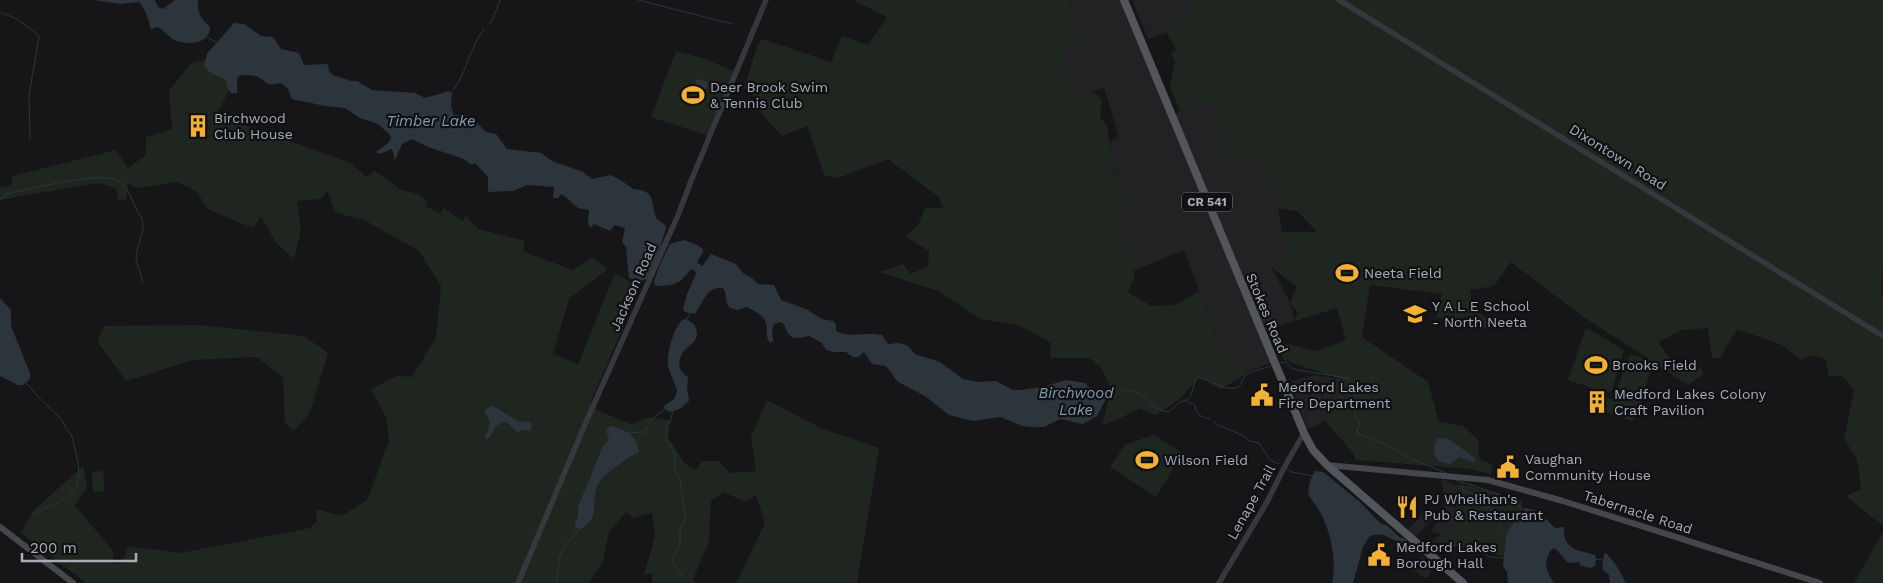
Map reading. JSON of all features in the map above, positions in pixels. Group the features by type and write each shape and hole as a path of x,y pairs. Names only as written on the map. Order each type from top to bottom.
{"main road":[{"name":"Stokes Road","path":"1124,0 1304,433 1314,450 1327,465 1463,583"},
{"name":"Tabernacle Road","path":"1327,465 1488,480 1563,500 1820,583"},
{"path":"0,527 73,583"}],"street":[{"name":"Jackson Road","path":"518,583 586,422 680,213 690,181 766,0"},
{"name":"Dixontown Road","path":"1339,0 1883,336"},
{"name":"Lenape Trail","path":"1219,583 1267,502 1304,433"}],"shaded area":[{"path":"853,0 1070,0 1073,16 1083,41 1063,53 1072,98 1094,92 1102,99 1100,117 1107,125 1120,192 1134,206 1118,222 1135,276 1128,292 1151,306 1176,305 1199,291 1221,350 1232,347 1236,364 1249,372 1221,389 1199,377 1182,397 1156,415 1140,409 1102,426 1111,388 1102,369 1089,358 1050,358 1051,343 1021,326 980,319 938,291 879,272 903,264 911,274 928,266 929,251 905,236 918,225 925,208 943,208 939,197 888,159 838,178 825,176 807,126 782,136 756,108 753,90 744,88 758,44 763,39 831,62 842,36 868,45 887,17"},
{"path":"1070,0 1124,0 1274,361 1249,372 1236,364 1221,350 1184,250 1133,271 1118,222 1134,206 1120,192 1115,174 1110,142 1119,137 1104,88 1072,99 1063,53 1083,41 1073,16"},
{"path":"1132,0 1185,0 1192,6 1190,17 1179,18 1167,33 1148,39"},
{"path":"1185,0 1883,0 1883,267 1882,292 1872,301 1883,293 1883,526 1846,496 1861,489 1857,459 1844,439 1854,390 1842,376 1829,377 1825,359 1813,355 1801,360 1782,345 1737,329 1720,358 1712,358 1708,328 1682,330 1658,342 1678,369 1700,367 1704,374 1688,385 1654,363 1633,421 1600,410 1603,401 1600,400 1601,396 1613,400 1630,354 1650,360 1582,316 1511,262 1494,286 1470,290 1472,308 1493,322 1488,329 1436,317 1442,294 1370,285 1362,337 1428,382 1439,422 1463,426 1479,441 1479,459 1492,464 1491,474 1471,469 1355,460 1354,454 1325,421 1343,380 1284,360 1278,346 1281,343 1317,351 1346,340 1337,308 1295,321 1298,312 1290,303 1297,287 1272,268 1290,256 1282,232 1317,232 1297,211 1278,208 1278,186 1257,163 1236,154 1216,161 1228,133 1211,101 1180,112 1170,87 1175,61 1171,54 1176,49 1167,33 1179,18 1190,17 1192,6"},
{"name":"Deer Brook Swim & Tennis Club","path":"676,51 705,59 736,72 709,136 651,117"},
{"path":"214,58 240,70 216,115 351,163 366,177 375,171 401,190 419,194 428,201 425,206 440,213 444,208 463,221 466,215 478,229 524,241 524,252 573,270 593,257 608,269 569,299 553,354 578,364 615,273 640,288 591,401 597,410 631,424 650,417 671,421 668,437 685,464 696,470 702,461 719,461 730,473 756,471 751,437 767,400 821,428 879,448 857,583 736,583 765,523 756,495 746,502 723,492 711,501 709,542 693,579 695,583 652,583 652,573 644,575 655,536 652,513 633,518 626,512 609,532 603,562 589,583 86,583 21,533 33,511 83,466 87,488 75,506 114,552 112,564 122,563 128,546 180,553 310,528 317,521 316,509 342,516 367,500 389,441 386,417 371,389 397,376 412,377 436,337 441,286 419,251 364,220 336,213 327,191 321,199 297,201 301,230 294,259 276,243 261,216 254,227 242,224 208,209 196,191 177,182 137,188 128,183 126,199 119,201 116,188 97,183 0,200 0,187 12,185 12,176 116,150 128,168 146,155 146,137 172,129 169,91 191,63"},
{"path":"1211,100 1229,134 1217,161 1235,154 1257,163 1278,186 1278,206 1282,232 1290,256 1272,268 1290,303 1295,321 1266,330 1175,114"},
{"path":"197,325 304,336 328,353 310,413 294,431 285,423 283,378 257,357 193,360 126,381 97,341 104,326"},
{"name":"Brooks Field","path":"1589,329 1624,350 1612,390 1606,393 1568,380 1585,330"},
{"path":"1314,375 1343,380 1325,421 1308,429 1289,382"},
{"name":"Wilson Field","path":"1154,435 1183,453 1156,497 1110,467 1126,444"},
{"path":"103,471 105,491 93,492 92,472"},
{"path":"1442,479 1455,485 1456,525 1445,536 1431,531 1445,513"},
{"path":"1455,485 1469,486 1522,500 1522,511 1507,533 1505,557 1466,547 1435,547 1430,542 1456,525"},
{"path":"1427,508 1436,514 1416,536 1408,530"},
{"path":"1883,532 1883,583 1854,583"},
{"path":"1422,557 1431,563 1432,568 1428,577 1425,578 1411,569 1411,566"}],"water":[{"path":"93,0 155,0 158,7 163,9 175,0 198,0 199,13 210,27 209,33 197,42 179,42 158,27 150,29 147,15 139,2 121,4"},
{"name":"Timber Lake","path":"234,23 244,24 261,36 273,37 281,49 299,53 304,65 328,64 329,71 333,75 357,81 372,90 415,93 425,98 449,91 452,93 451,107 454,115 466,115 473,119 486,132 496,134 507,149 541,153 552,161 583,172 592,179 611,175 633,189 648,193 651,197 656,218 666,228 657,258 647,279 639,282 629,278 626,247 622,242 625,228 615,225 610,231 594,224 592,227 589,226 589,210 578,208 562,194 558,198 553,198 554,187 527,185 513,191 488,192 488,177 476,164 472,165 464,159 428,147 412,139 402,144 395,160 392,149 380,154 376,152 388,143 391,138 378,124 360,118 345,108 292,99 288,89 281,83 268,84 256,76 240,75 237,79 237,93 231,93 226,80 209,72 204,66 207,54"},
{"path":"696,79 708,82 707,89 701,89 699,95 689,92 689,87 694,87"},
{"name":"Birchwood Lake","path":"684,240 703,249 697,262 702,266 711,254 736,264 743,273 758,284 774,285 781,300 806,309 822,319 833,321 836,325 836,331 853,335 882,335 888,344 899,343 908,346 915,354 940,362 963,379 978,382 996,381 1013,390 1042,387 1066,380 1085,383 1097,396 1105,397 1105,401 1097,416 1083,424 1060,419 1044,427 1032,427 1023,426 1000,417 973,421 949,415 925,396 898,382 886,366 872,364 864,352 858,357 853,357 846,352 826,350 822,343 809,336 792,337 784,324 780,322 773,327 773,341 770,343 763,317 747,307 737,310 730,308 723,288 717,288 709,293 695,314 685,312 683,309 687,294 697,272 691,269 680,281 669,285 658,286 655,285 654,281 670,244"},
{"path":"0,298 11,310 11,326 30,373 30,379 23,385 18,385 0,376"},
{"path":"686,319 694,324 697,335 694,342 682,354 679,361 681,370 688,377 689,401 680,409 670,412 664,406 674,399 677,392 669,368 668,354 676,329 682,320"},
{"path":"493,406 518,421 530,422 532,426 530,431 517,432 507,422 504,422 496,426 491,436 486,440 485,437 490,421 485,414 485,410"},
{"path":"610,426 625,431 633,437 639,452 616,466 600,480 591,519 580,530 575,527 578,507 603,446 609,439 606,431"},
{"path":"1443,438 1455,443 1475,458 1475,462 1460,457 1450,464 1438,461 1434,453 1435,444 1437,439"},
{"path":"1315,471 1323,472 1360,502 1380,523 1388,526 1399,537 1407,540 1406,543 1401,542 1384,535 1369,537 1363,547 1353,583 1332,583 1334,566 1330,538 1320,511 1308,494 1310,481"},
{"path":"1525,508 1538,511 1555,528 1564,527 1564,535 1569,545 1577,550 1595,555 1595,566 1590,568 1581,566 1579,562 1568,563 1555,548 1548,555 1546,563 1554,583 1508,583 1507,572 1503,566 1506,537 1509,529"},
{"path":"1606,553 1616,565 1626,583 1610,583 1609,575 1602,569 1604,554"}],"waterway":[{"path":"489,24 500,0"},
{"path":"638,0 733,24"},
{"path":"0,12 17,19 39,37 29,95 30,139"},
{"path":"451,93 461,77 475,44 484,29"},
{"path":"206,37 216,42"},
{"path":"0,199 7,194 77,180 105,178 119,181 129,193 142,219 143,228 136,256 142,282"},
{"path":"686,320 690,313"},
{"path":"1279,363 1286,362 1291,368 1297,370 1348,378 1357,401 1355,417 1360,424 1357,429 1358,434 1389,446 1407,457 1446,473"},
{"path":"1105,399 1112,398 1127,390 1133,391 1139,393 1157,408 1168,412 1179,403 1190,398 1196,378 1205,379 1224,387 1235,388 1240,385 1247,374 1271,366"},
{"path":"26,383 60,418 67,431 71,434 76,452 79,478 71,494 49,507 32,514"},
{"path":"1186,401 1195,405 1199,415 1210,419"},
{"path":"627,433 645,432 651,419 666,409"},
{"path":"673,411 670,422 666,426 666,440 675,455 674,467 680,479 685,520 680,529 680,544 672,561 683,577"},
{"path":"1213,421 1244,436 1249,441 1259,443 1270,460 1279,464"},
{"path":"1286,469 1313,476"},
{"path":"1453,479 1507,497 1524,510"},
{"path":"1462,483 1463,490 1475,495 1483,508 1490,507 1497,522 1508,533"},
{"path":"556,583 559,558 562,550 578,530"},
{"path":"1407,542 1415,546"},
{"path":"1429,546 1451,544 1476,549 1490,557 1505,558"},
{"path":"1595,559 1604,560"}],"place":[{"name":"Deer Brook Swim & Tennis Club","path":"693,95"},
{"name":"Birchwood Club House","path":"198,126"},
{"name":"Neeta Field","path":"1347,273"},
{"name":"Y A L E School - North Neeta","path":"1415,314"},
{"name":"Brooks Field","path":"1596,365"},
{"name":"Medford Lakes Fire Department","path":"1262,395"},
{"name":"Medford Lakes Colony Craft Pavilion","path":"1597,402"},
{"name":"Wilson Field","path":"1147,460"},
{"name":"Vaughan Community House","path":"1508,467"},
{"name":"PJ Whelihan's Pub & Restaurant","path":"1407,507"},
{"name":"Medford Lakes Borough Hall","path":"1379,555"}]}
